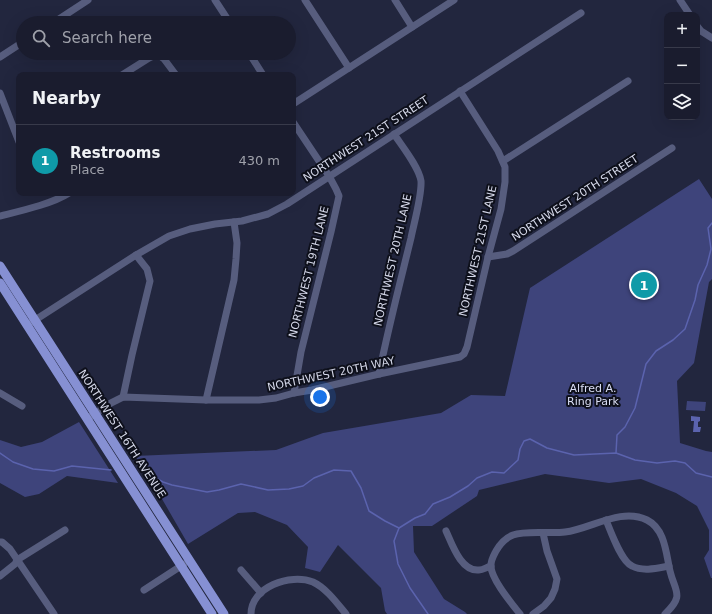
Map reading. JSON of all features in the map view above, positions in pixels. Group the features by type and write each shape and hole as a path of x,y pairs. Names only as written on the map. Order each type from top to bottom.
{"main road":[{"name":"NORTHWEST 16TH AVENUE","path":"0,266 31,323 91,416 142,486 212,614"},
{"name":"NORTHWEST 16TH AVENUE","path":"0,283 31,323"},
{"name":"NORTHWEST 16TH AVENUE","path":"91,416 133,491 224,614"},
{"path":"133,491 142,486"}],"street":[{"path":"64,16 88,0"},
{"path":"215,0 225,16"},
{"path":"304,0 349,68"},
{"path":"395,0 412,27"},
{"path":"296,102 454,0"},
{"path":"680,0 688,12"},
{"name":"NORTHWEST 21ST STREET","path":"31,323 136,255 169,236 190,229 242,221 268,214 286,204 581,13"},
{"path":"700,30 712,38"},
{"path":"0,57 16,47"},
{"path":"127,72 146,60"},
{"path":"165,60 174,72"},
{"path":"253,60 261,72"},
{"path":"503,161 628,81"},
{"name":"NORTHWEST 21ST LANE","path":"460,91 498,151 505,167 505,182 500,208 469,339 464,354"},
{"path":"0,92 16,134"},
{"name":"NORTHWEST 19TH LANE","path":"294,393 301,352 339,196 296,127"},
{"name":"NORTHWEST 20TH LANE","path":"379,374 420,195 421,181 418,171 394,134"},
{"name":"NORTHWEST 20TH STREET","path":"488,257 507,254 513,251 672,148"},
{"path":"52,196 54,200"},
{"path":"0,216 65,196"},
{"path":"206,400 234,280 237,243 234,222"},
{"path":"91,416 123,397 150,281 148,269 136,255"},
{"name":"NORTHWEST 20TH WAY","path":"123,397 206,400 259,400 276,398 460,357 464,354"},
{"path":"0,393 22,406"},
{"path":"520,614 492,575 491,566 493,556 504,540 514,535 525,533 565,532 588,527 606,520 637,516 656,527 663,539 670,572 676,588 677,600 665,614"},
{"path":"606,520 618,548 631,566 642,569 669,566"},
{"path":"0,576 15,564 17,560 65,530"},
{"path":"446,531 462,562 469,568 478,570 491,566"},
{"path":"533,614 544,606 551,598 557,580 547,551 543,533"},
{"path":"0,542 10,549 54,614"},
{"path":"144,590 185,563"},
{"path":"241,570 261,593"},
{"path":"250,614 251,606 255,599 272,585 284,580 302,580 312,582 322,588 346,614"}],"green space":[{"name":"Alfred A. Ring Park","path":"699,179 712,199 712,279 709,282 694,363 677,381 680,443 712,452 712,578 704,558 709,550 709,530 697,506 676,493 641,479 609,483 545,474 479,490 477,496 432,526 413,526 414,552 444,599 467,614 387,614 385,611 381,588 338,545 320,572 305,568 308,547 287,525 255,512 238,513 188,544 147,473 135,456 276,450 323,433 441,413 471,395 505,396 530,288"},
{"path":"687,401 706,402 705,411 686,410"},
{"path":"79,422 118,483 67,476 39,494 25,497 0,483 0,440 21,447 42,442"}],"shaded area":[{"path":"691,416 700,417 698,427 701,427 700,432 693,432 694,421 691,421"}],"waterway":[{"path":"616,453 617,435 625,427 635,408 646,364 656,351 673,340 685,329 695,300 698,285 707,265 711,249 708,228 712,223"},
{"path":"142,472 172,485 207,492 241,484 268,490 289,489 303,486 314,478 334,470 351,471 361,488 369,511 399,528 415,518 425,514 433,504 450,497 468,486 477,478 492,472 504,473 518,460 520,449 524,441 530,439 547,448 574,455 616,453 635,460 657,463 675,461 685,463 696,473 712,477"},
{"path":"0,453 13,462 33,469 54,471 72,466 111,470"},
{"path":"399,528 394,541 398,564 410,588 428,614"}],"place":[{"name":"Restrooms","path":"644,285"}]}
